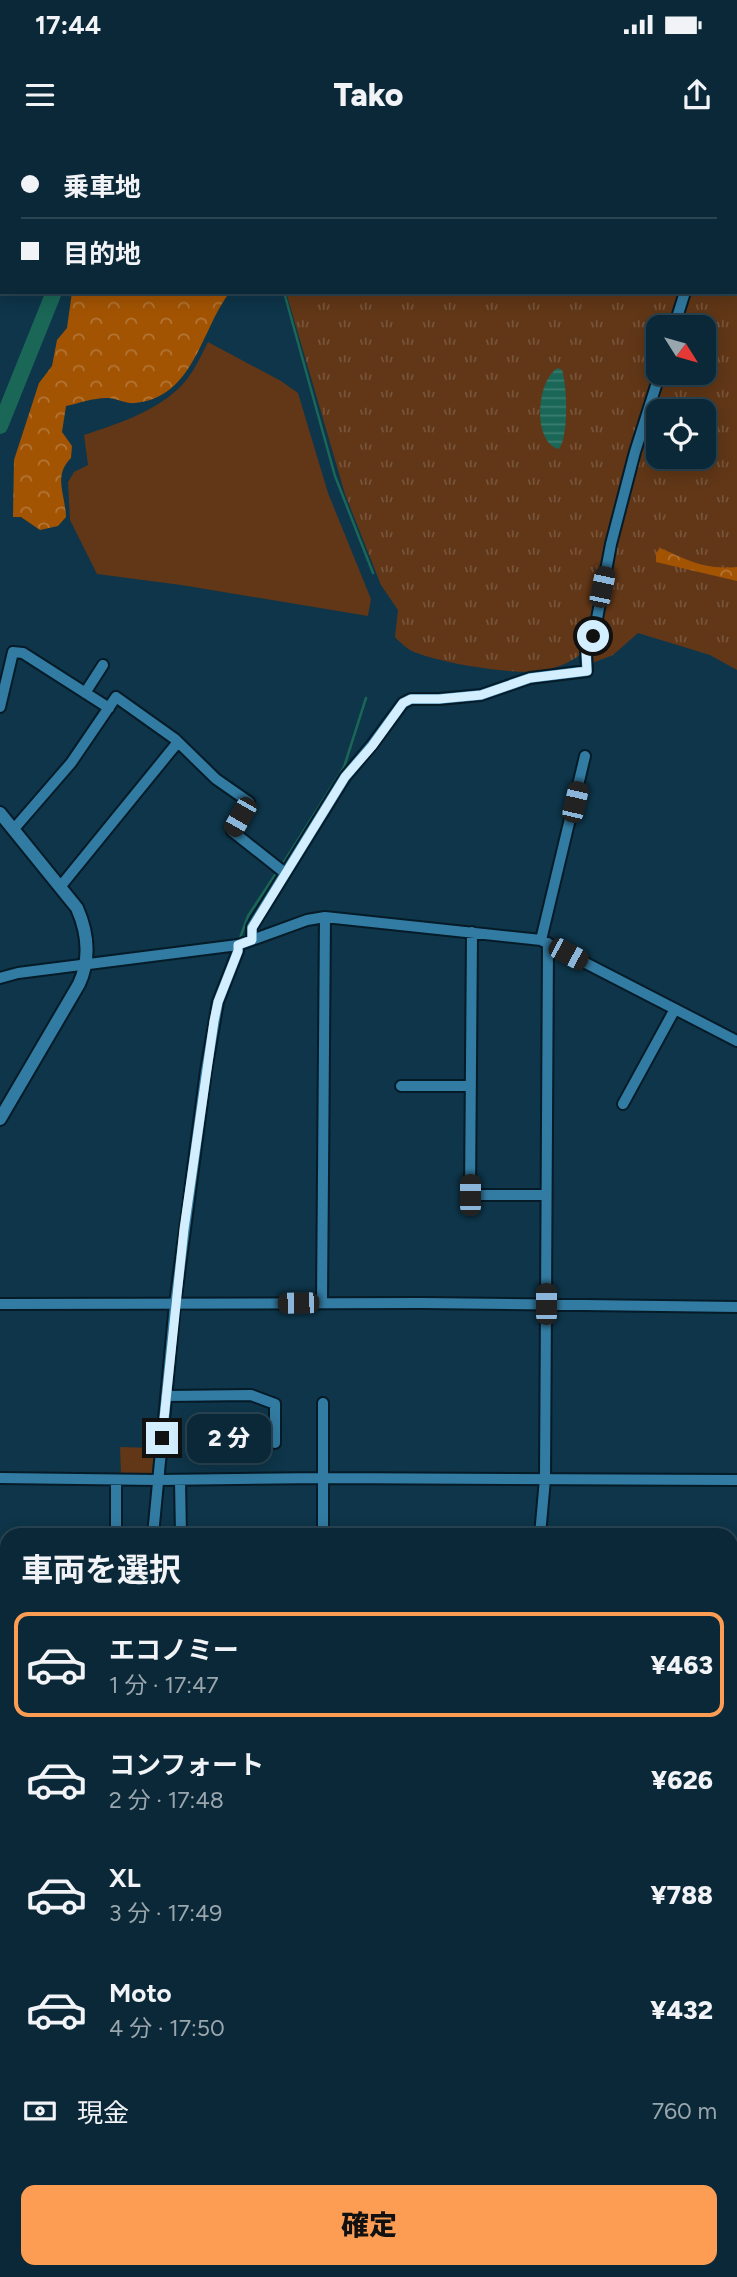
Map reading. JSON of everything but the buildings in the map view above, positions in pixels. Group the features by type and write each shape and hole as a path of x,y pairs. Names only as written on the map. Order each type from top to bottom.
{"street":[{"path":"678,315 684,294"},
{"path":"252,940 252,928 345,777 372,746 403,703 411,699 481,695 530,678 587,671 586,650 593,640 611,544 656,385"},
{"path":"0,708 13,652 23,653 109,708"},
{"path":"85,693 103,665"},
{"path":"13,830 71,763 116,697 178,742 216,779 249,802 232,831 285,873"},
{"path":"60,887 178,742"},
{"path":"541,1528 545,1479 545,942 585,756"},
{"path":"0,813 77,908 83,921 88,947 86,965 79,984 0,1119"},
{"path":"322,1303 325,917"},
{"path":"0,978 18,973 238,945 307,920 325,917 545,942 737,1041"},
{"path":"472,932 470,1195 546,1195"},
{"path":"154,1528 176,1304 214,1021 238,945"},
{"path":"623,1104 675,1009"},
{"path":"401,1086 471,1086"},
{"path":"0,1304 322,1303 737,1307"},
{"path":"166,1396 251,1395 275,1404 275,1443"},
{"path":"323,1404 323,1528"},
{"path":"0,1478 737,1480"},
{"path":"116,1479 116,1528"},
{"path":"180,1480 181,1528"}],"green space":[{"path":"72,294 229,294 194,359 171,389 155,398 135,403 104,398 66,406 62,432 72,446 71,458 62,471 61,478 66,517 58,526 40,530 21,517 13,517 14,460 39,383 52,366 57,340 67,328"},
{"path":"287,294 737,294 737,670 710,655 638,633 613,655 592,663 586,651 559,666 541,671 495,670 457,664 412,651 395,637 398,610 381,585 345,494"},
{"path":"208,342 298,393 328,493 371,599 368,616 97,574 70,520 68,482 74,472 88,465 84,435 134,417 168,397 195,367"},
{"path":"660,548 706,565 737,567 737,581 656,562 656,553"},
{"path":"120,1447 154,1448 152,1475 121,1475"}],"shaded area":[{"path":"558,368 562,370 564,377 566,398 564,433 559,449 550,444 544,435 540,411 545,385"}],"waterway":[{"path":"0,426 53,294"},
{"path":"285,294 335,476 373,573"},
{"path":"284,862 344,767 366,698"},
{"path":"240,938 248,916 275,875"},
{"path":"210,1017 219,986"},
{"path":"178,1239 184,1193"}],"route":[{"path":"162,1438 184,1229 206,1070 218,1002 238,945 252,940 252,928 313,826 345,777 372,746 403,703 411,699 481,695 530,678 587,671 586,650 593,636"}]}
